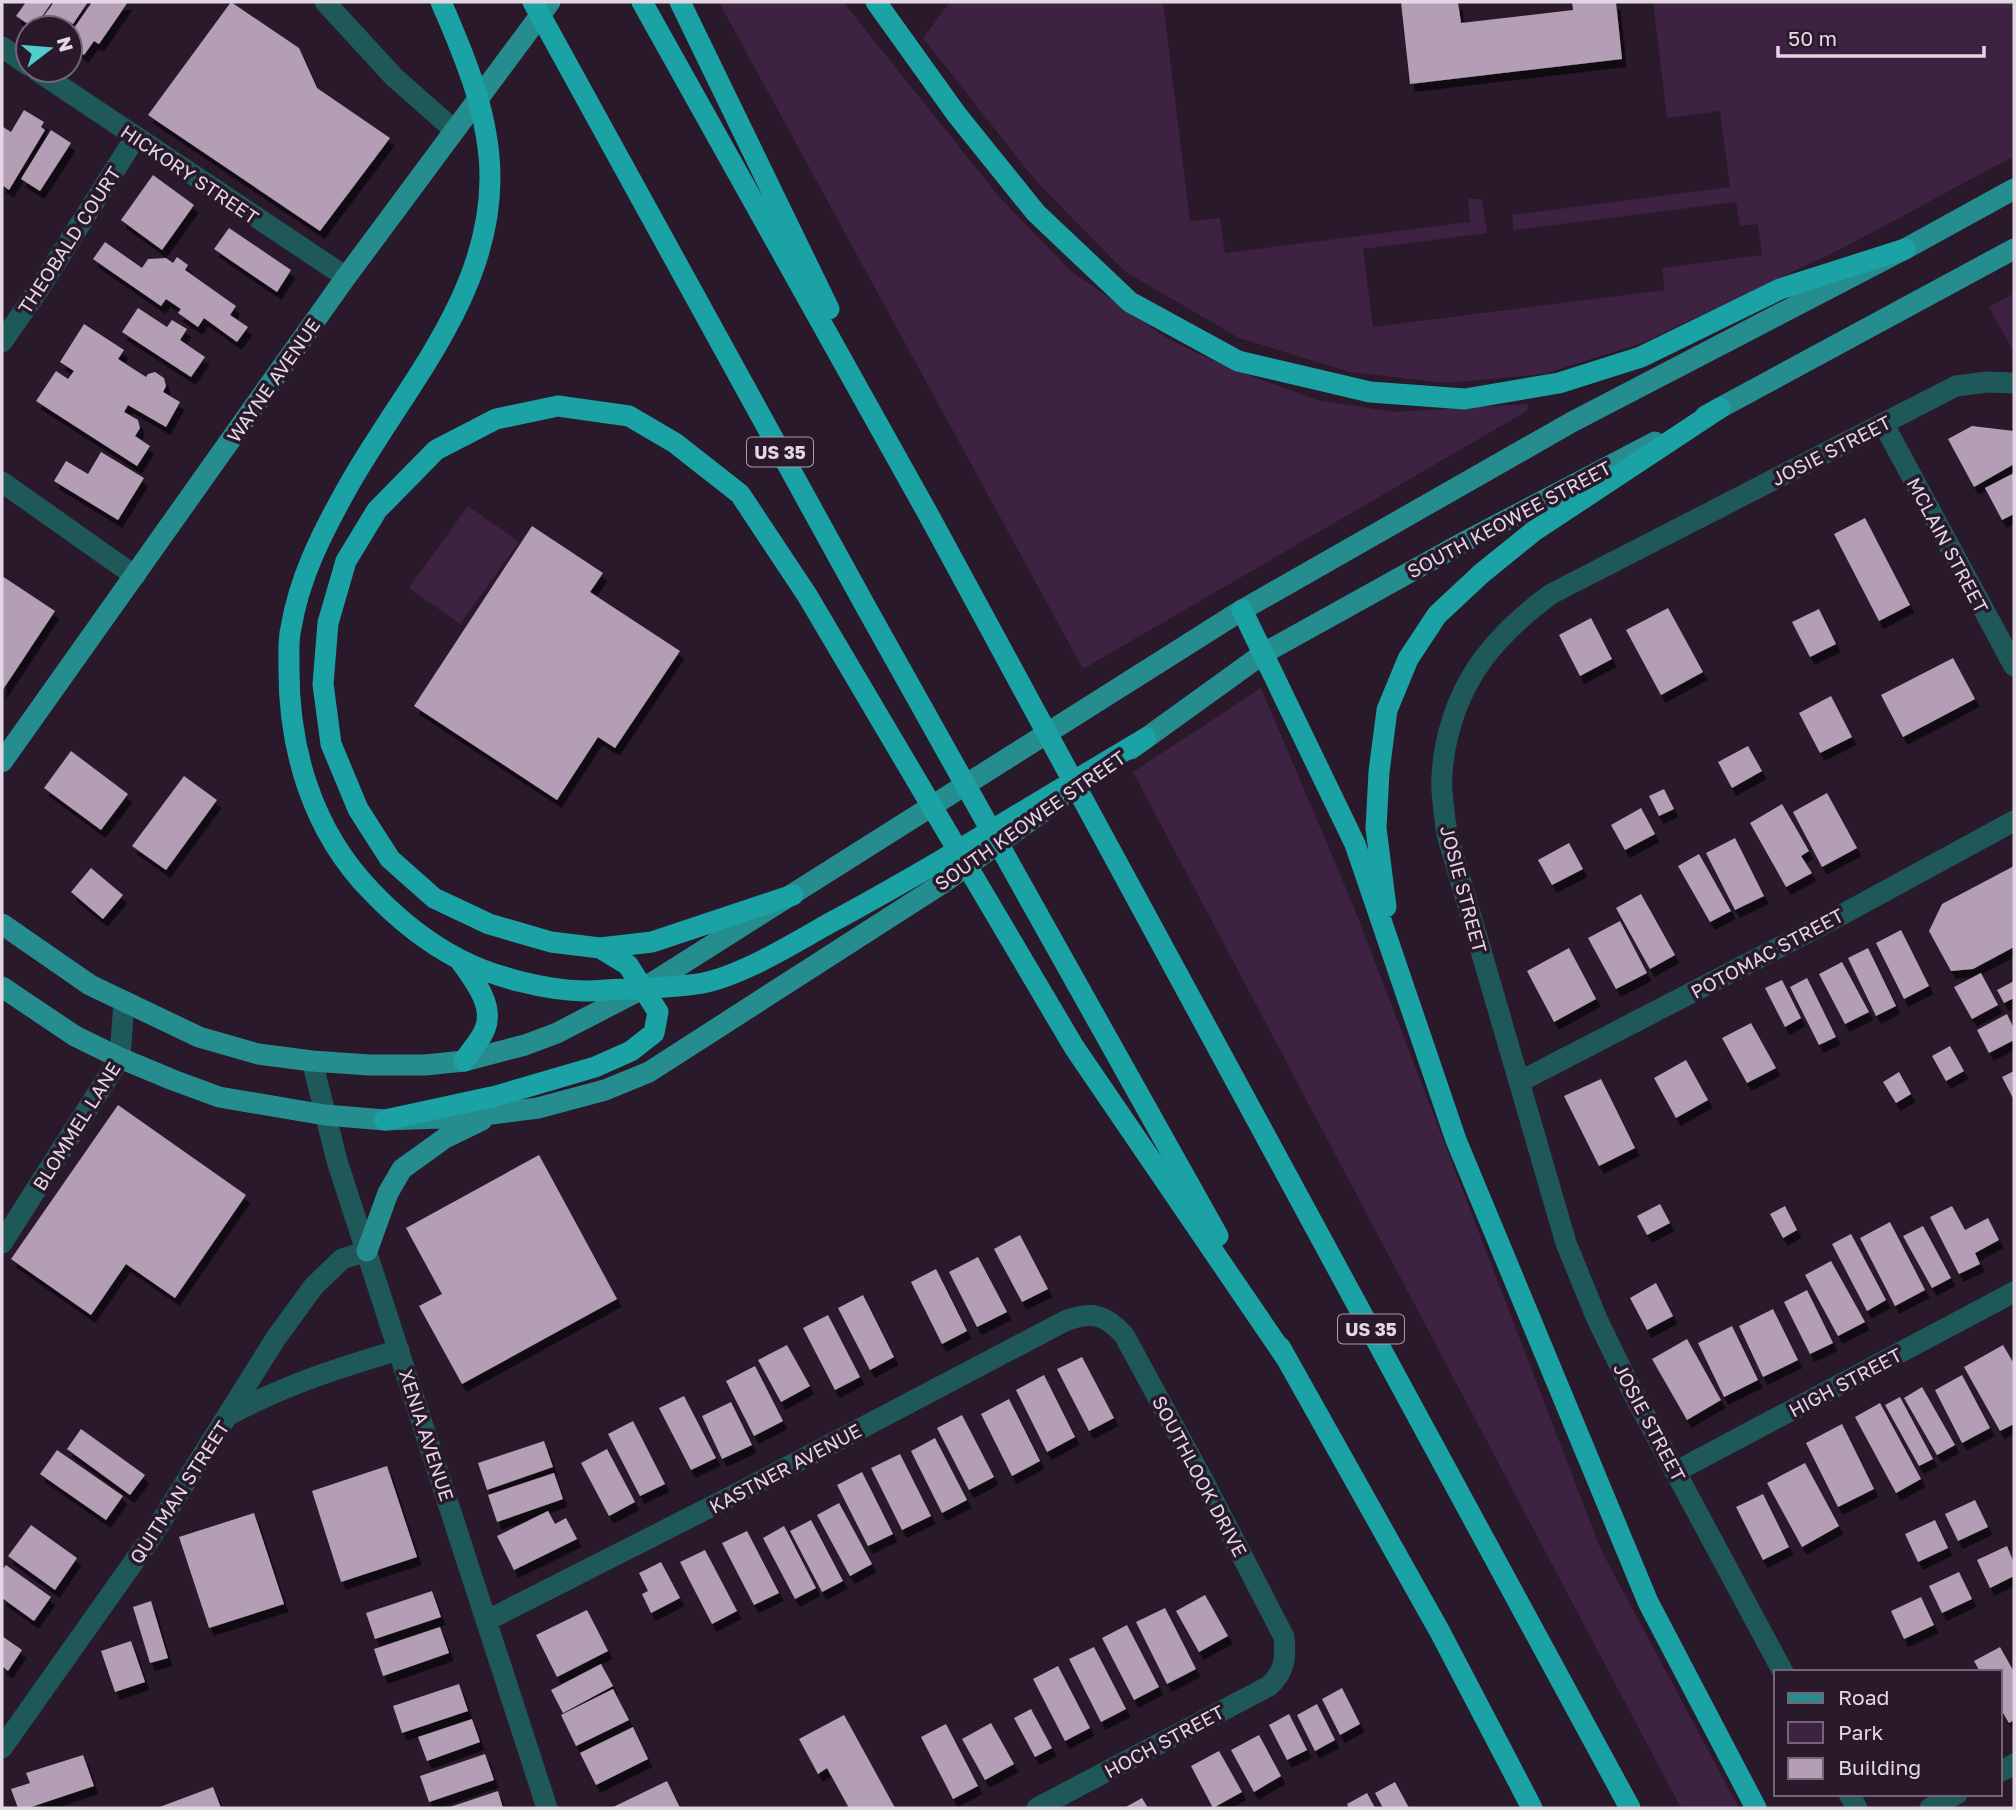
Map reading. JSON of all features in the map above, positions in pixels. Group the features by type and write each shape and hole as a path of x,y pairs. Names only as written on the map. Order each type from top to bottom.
{"highway":[{"path":"441,2 464,54 478,98 490,178 484,227 475,266 461,301 440,340 331,515 302,578 290,631 289,689 298,754 308,791 330,838 357,877 397,917 459,959 518,981 581,991 706,982 761,961 853,911 1146,737"},
{"name":"US 35","path":"533,2 1030,901 1440,1632 1532,1808"},
{"name":"US 35","path":"642,2 928,512 1630,1808"},
{"path":"680,2 928,512"},
{"path":"876,2 957,116 1036,213 1130,302 1238,360 1370,392 1465,399 1559,383 1641,358 1780,289 1905,249"},
{"path":"793,895 652,942 600,948 551,942 489,924 434,898 390,859 358,809 331,744 323,684 328,623 346,561 377,510 436,450 496,419 558,406 629,416 675,443 740,494 807,595 1074,1047 1286,1357"},
{"path":"1391,950 1376,828 1387,710 1408,659 1437,615 1524,539 1720,408"},
{"path":"1242,610 1355,844 1456,1140 1647,1602 1756,1808"},
{"path":"385,1120 496,1096 595,1067 631,1051 654,1033 658,1012 644,988 628,965 600,948"},
{"path":"459,959 481,992 486,1008 486,1028 464,1061"}],"main road":[{"name":"WAYNE AVENUE","path":"2,762 346,277 550,2"},
{"path":"2,924 90,985 200,1037 258,1054 369,1065 425,1065 464,1061 558,1033 644,988 1242,610 1572,422 1905,249 2014,189"},
{"name":"SOUTH KEOWEE STREET","path":"2,988 75,1036 120,1058 219,1097 325,1115 385,1120 468,1117 538,1108 605,1090 649,1072 943,883 1264,653 1466,541 2014,249"},
{"path":"367,1251 388,1194 402,1169 445,1138 496,1113"}],"street":[{"path":"325,2 394,77 454,130"},
{"name":"HICKORY STREET","path":"56,84 346,277"},
{"name":"THEOBALD COURT","path":"2,342 135,138"},
{"name":"JOSIE STREET","path":"1782,1670 1675,1472 1597,1319 1566,1242 1447,834 1441,790 1442,765 1451,721 1463,690 1483,656 1521,617 1551,594 1956,386 1987,382 2014,383"},
{"name":"MCLAIN STREET","path":"1883,423 2014,666"},
{"path":"2,482 135,576"},
{"name":"POTOMAC STREET","path":"1518,1082 1820,926 2014,821"},
{"name":"BLOMMEL LANE","path":"2,1243 120,1058 124,1001"},
{"name":"XENIA AVENUE","path":"312,1061 337,1161 547,1808"},
{"name":"QUITMAN STREET","path":"2,1748 150,1539 276,1338 314,1286 342,1259 367,1251"},
{"name":"HIGH STREET","path":"1675,1472 2014,1292"},
{"name":"KASTNER AVENUE","path":"488,1620 1081,1315"},
{"name":"SOUTHLOOK DRIVE","path":"1081,1315 1098,1316 1113,1323 1124,1335 1205,1483 1284,1637 1286,1658 1283,1666"},
{"path":"229,1415 268,1394 325,1372 399,1350"},
{"name":"HOCH STREET","path":"1037,1808 1269,1686 1276,1680 1283,1666"},
{"path":"1930,1808 1953,1796"}],"green space":[{"path":"719,2 843,2 1001,199 1071,271 1168,339 1232,369 1317,400 1395,412 1528,404 1527,411 1083,669"},
{"path":"950,2 1163,2 1190,221 1220,218 1225,253 1470,222 1468,199 1482,199 1487,233 1363,249 1373,327 1665,290 1662,268 1762,255 1758,224 1740,226 1736,202 1514,230 1512,215 1730,187 1720,111 1667,118 1653,2 2014,2 2014,156 1845,247 1642,343 1544,374 1445,383 1350,372 1239,338 1124,271 1036,181 923,38"},
{"path":"2014,293 2014,352 1989,307"},
{"path":"468,506 519,542 460,624 409,588"},
{"path":"1261,688 1353,905 1601,1550 1739,1808 1681,1808 1133,772"}],"building":[{"path":"26,2 52,2 44,14 17,14"},
{"path":"54,2 88,2 80,14 45,14"},
{"path":"92,2 128,2 99,44 94,41 84,55 84,14"},
{"path":"231,2 299,48 317,88 390,138 320,231 148,115"},
{"path":"1401,2 1458,2 1461,23 1573,10 1572,2 1616,2 1622,59 1410,84"},
{"path":"24,110 44,122 41,127 45,130 9,190 2,185 2,129 3,127 11,132"},
{"path":"51,130 71,143 40,191 21,179"},
{"path":"153,175 194,205 162,250 121,220"},
{"path":"229,228 291,270 277,292 214,249"},
{"path":"105,242 142,268 148,259 166,258 173,263 177,257 188,265 185,270 236,306 230,315 248,327 237,342 204,318 198,327 178,313 181,309 166,299 161,306 93,259"},
{"path":"138,308 167,327 172,320 187,329 180,340 205,357 191,377 122,332"},
{"path":"84,324 124,350 118,359 146,377 155,372 164,378 166,386 163,392 180,402 166,427 128,405 124,412 138,420 140,428 135,436 150,446 137,466 36,401 56,371 68,379 74,371 60,362"},
{"path":"1972,426 2014,431 2014,464 1974,487 1948,439"},
{"path":"101,452 144,478 118,520 54,481 66,461 88,474"},
{"path":"2014,473 2014,514 2002,520 1985,488"},
{"path":"1865,518 1910,605 1879,621 1834,534"},
{"path":"532,526 603,573 590,592 680,651 615,748 598,737 557,800 414,706"},
{"path":"2,576 55,611 2,691"},
{"path":"1668,608 1703,672 1661,695 1626,630"},
{"path":"1819,609 1836,644 1810,657 1792,622"},
{"path":"1591,618 1612,659 1580,676 1559,635"},
{"path":"1953,658 1975,699 1903,737 1881,695"},
{"path":"1831,696 1852,737 1820,753 1799,713"},
{"path":"1748,746 1762,771 1732,788 1718,762"},
{"path":"71,751 128,794 101,830 44,788"},
{"path":"184,776 217,800 166,870 132,846"},
{"path":"1664,789 1674,809 1659,816 1649,796"},
{"path":"1827,793 1857,848 1822,867 1793,812"},
{"path":"1782,804 1809,851 1801,856 1812,873 1786,887 1750,823"},
{"path":"1641,808 1655,834 1625,850 1611,825"},
{"path":"1735,838 1764,896 1735,910 1706,853"},
{"path":"1569,843 1583,869 1552,885 1538,860"},
{"path":"1699,854 1731,911 1710,922 1678,866"},
{"path":"2014,866 2014,947 1973,969 1951,971 1929,931 1942,904"},
{"path":"91,868 123,895 103,919 71,892"},
{"path":"1641,894 1675,955 1650,969 1616,908"},
{"path":"1620,921 1647,973 1616,989 1588,938"},
{"path":"1901,930 1929,986 1904,999 1876,943"},
{"path":"1569,948 1596,999 1554,1022 1527,971"},
{"path":"1868,948 1896,1006 1876,1016 1848,958"},
{"path":"1842,962 1869,1012 1845,1024 1819,974"},
{"path":"1981,973 1998,1005 1972,1019 1954,987"},
{"path":"1807,978 1836,1037 1819,1045 1790,987"},
{"path":"1782,980 1801,1018 1785,1027 1765,988"},
{"path":"2014,981 2014,998 2004,1003 1997,990"},
{"path":"2007,1014 2014,1029 2014,1040 1989,1053 1977,1030"},
{"path":"1751,1023 1776,1068 1747,1083 1722,1038"},
{"path":"1950,1046 1964,1071 1946,1081 1932,1056"},
{"path":"1686,1060 1708,1100 1676,1118 1654,1078"},
{"path":"2014,1071 2014,1100 2002,1077"},
{"path":"1899,1072 1911,1094 1896,1103 1883,1082"},
{"path":"1601,1079 1635,1148 1599,1166 1564,1096"},
{"path":"118,1105 246,1195 175,1298 126,1264 91,1315 11,1259"},
{"path":"539,1155 617,1299 462,1384 419,1306 442,1294 406,1228"},
{"path":"1660,1204 1670,1223 1647,1235 1637,1216"},
{"path":"1785,1206 1797,1230 1783,1238 1770,1214"},
{"path":"1952,1206 1965,1230 1988,1218 1999,1240 1975,1253 1980,1264 1959,1274 1930,1217"},
{"path":"1890,1222 1925,1290 1895,1306 1860,1238"},
{"path":"1923,1226 1951,1278 1932,1288 1903,1236"},
{"path":"1851,1234 1886,1300 1867,1311 1832,1244"},
{"path":"1020,1235 1048,1289 1022,1302 994,1249"},
{"path":"978,1257 1007,1312 977,1327 949,1272"},
{"path":"1831,1261 1865,1322 1838,1336 1805,1275"},
{"path":"936,1269 967,1331 942,1344 911,1282"},
{"path":"1656,1283 1673,1316 1647,1330 1630,1298"},
{"path":"1807,1290 1833,1343 1810,1354 1784,1302"},
{"path":"863,1295 894,1357 870,1370 838,1308"},
{"path":"1773,1309 1798,1360 1763,1377 1739,1326"},
{"path":"828,1315 860,1377 835,1390 803,1328"},
{"path":"1732,1326 1758,1380 1724,1397 1698,1343"},
{"path":"1687,1339 1721,1400 1687,1420 1652,1359"},
{"path":"787,1345 810,1386 781,1402 758,1360"},
{"path":"2003,1345 2014,1364 2014,1424 2000,1431 1964,1367"},
{"path":"1082,1357 1114,1418 1089,1431 1057,1369"},
{"path":"755,1366 783,1421 754,1436 726,1381"},
{"path":"1044,1375 1075,1437 1047,1452 1016,1390"},
{"path":"1962,1375 1990,1428 1962,1443 1935,1390"},
{"path":"1922,1387 1955,1445 1937,1455 1904,1398"},
{"path":"684,1396 716,1458 691,1470 659,1408"},
{"path":"1900,1397 1933,1459 1919,1466 1885,1405"},
{"path":"1009,1399 1040,1461 1012,1476 981,1414"},
{"path":"731,1402 752,1445 722,1459 702,1416"},
{"path":"1880,1403 1921,1479 1896,1493 1855,1417"},
{"path":"962,1415 994,1477 969,1490 937,1428"},
{"path":"633,1421 665,1484 640,1496 608,1434"},
{"path":"1842,1424 1874,1489 1838,1507 1806,1443"},
{"path":"81,1429 145,1475 130,1495 67,1449"},
{"path":"935,1438 967,1500 942,1513 911,1451"},
{"path":"544,1441 553,1467 487,1490 478,1463"},
{"path":"607,1449 635,1502 609,1516 581,1463"},
{"path":"57,1450 123,1496 106,1520 40,1474"},
{"path":"900,1454 931,1516 902,1530 871,1468"},
{"path":"1805,1463 1839,1526 1802,1547 1767,1483"},
{"path":"387,1466 417,1557 341,1582 312,1491"},
{"path":"862,1472 893,1534 868,1546 837,1485"},
{"path":"554,1473 563,1499 497,1522 488,1495"},
{"path":"1763,1494 1789,1547 1763,1560 1736,1507"},
{"path":"1975,1500 1988,1527 1958,1541 1945,1514"},
{"path":"839,1503 872,1564 850,1576 817,1515"},
{"path":"548,1511 555,1524 566,1518 577,1539 514,1570 497,1536"},
{"path":"254,1513 284,1604 209,1628 179,1537"},
{"path":"811,1520 843,1581 822,1592 790,1531"},
{"path":"1935,1520 1948,1548 1918,1562 1905,1534"},
{"path":"31,1525 77,1558 55,1590 8,1556"},
{"path":"784,1526 816,1588 795,1599 763,1538"},
{"path":"747,1531 779,1593 754,1605 722,1543"},
{"path":"2007,1546 2014,1563 2014,1576 1990,1588 1977,1560"},
{"path":"705,1550 737,1611 712,1624 680,1562"},
{"path":"661,1562 680,1598 651,1613 642,1594 648,1591 639,1573"},
{"path":"6,1565 51,1597 34,1621 2,1598 2,1570"},
{"path":"1959,1572 1972,1599 1942,1613 1929,1586"},
{"path":"432,1591 441,1617 375,1639 366,1613"},
{"path":"1205,1595 1228,1636 1199,1652 1176,1611"},
{"path":"1921,1597 1934,1625 1904,1639 1891,1611"},
{"path":"151,1601 168,1658 150,1663 133,1607"},
{"path":"1165,1608 1196,1669 1167,1684 1136,1622"},
{"path":"587,1610 608,1651 557,1677 536,1635"},
{"path":"1127,1625 1159,1687 1134,1700 1102,1638"},
{"path":"440,1627 449,1653 383,1676 374,1649"},
{"path":"2,1636 22,1650 8,1671 2,1666"},
{"path":"131,1641 145,1682 115,1692 101,1651"},
{"path":"1094,1647 1126,1709 1101,1722 1069,1659"},
{"path":"2000,1647 2014,1672 2014,1720 2009,1723 2002,1711 2002,1670 1979,1670 1974,1661"},
{"path":"601,1664 613,1686 563,1713 551,1690"},
{"path":"1058,1666 1090,1728 1065,1741 1033,1679"},
{"path":"459,1684 468,1711 402,1733 393,1706"},
{"path":"1342,1688 1360,1724 1340,1735 1322,1699"},
{"path":"613,1689 629,1720 576,1746 561,1715"},
{"path":"1317,1704 1335,1740 1315,1751 1297,1715"},
{"path":"1031,1709 1052,1748 1035,1757 1014,1718"},
{"path":"1289,1714 1307,1750 1287,1760 1269,1725"},
{"path":"844,1715 895,1808 849,1808 827,1768 818,1774 799,1739"},
{"path":"472,1719 480,1742 427,1761 418,1737"},
{"path":"991,1723 1014,1764 985,1780 962,1739"},
{"path":"946,1724 978,1786 953,1799 921,1737"},
{"path":"633,1727 648,1759 596,1785 580,1753"},
{"path":"1259,1735 1281,1776 1254,1792 1231,1750"},
{"path":"1219,1751 1242,1792 1213,1808 1191,1766"},
{"path":"485,1754 494,1780 429,1802 420,1776"},
{"path":"83,1755 94,1786 28,1808 18,1808 11,1789 30,1783 26,1773"},
{"path":"667,1781 680,1808 611,1808"},
{"path":"1395,1782 1409,1808 1383,1808 1375,1793"},
{"path":"213,1787 221,1808 157,1808"},
{"path":"498,1791 503,1808 447,1808"},
{"path":"1367,1793 1375,1808 1349,1808 1347,1804"},
{"path":"1142,1798 1148,1808 1124,1808"}]}
